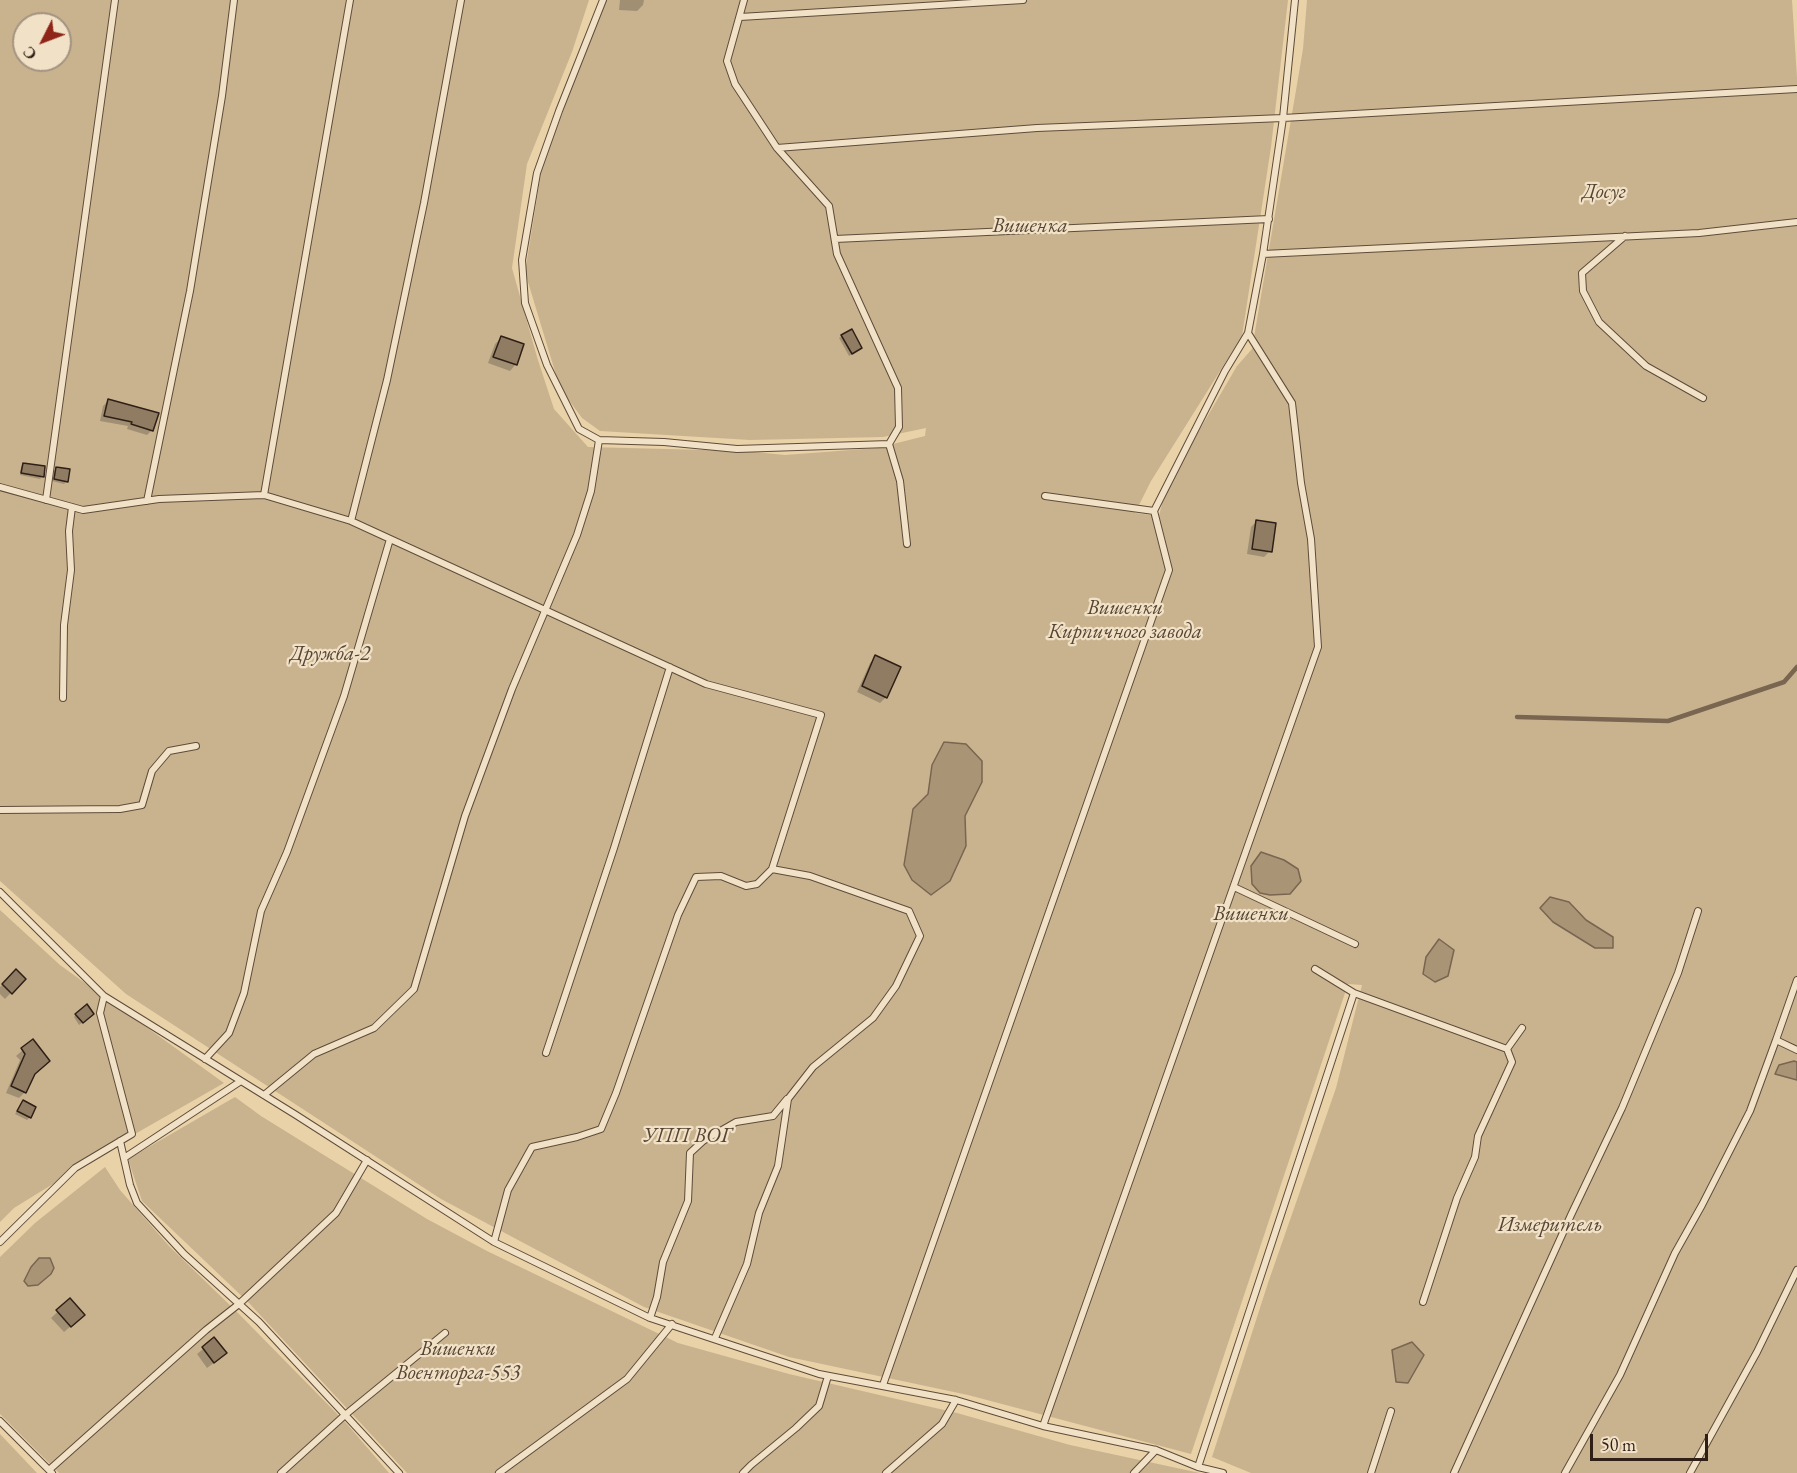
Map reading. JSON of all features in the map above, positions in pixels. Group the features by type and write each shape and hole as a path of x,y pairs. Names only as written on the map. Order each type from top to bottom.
{"lane":[{"path":"46,500 115,0"},
{"path":"147,501 190,291 222,96 234,0"},
{"path":"264,495 350,0"},
{"path":"351,521 387,380 424,203 461,0"},
{"path":"603,0 537,173 522,260 525,303 547,365 579,429 599,440 664,442 737,449 889,444"},
{"path":"744,0 727,61 735,84 777,148 829,206 837,254 898,388 899,427 889,444 900,481 907,544"},
{"path":"740,17 1023,0"},
{"path":"883,1385 1169,570 1154,511 1225,371 1248,333 1269,219 1283,118 1295,0"},
{"path":"777,148 1037,128 1283,118 1797,89"},
{"path":"835,239 1269,219"},
{"path":"1263,254 1698,233 1797,222"},
{"path":"1626,236 1582,273 1583,291 1599,322 1646,366 1703,398"},
{"path":"1043,1426 1318,647 1311,539 1301,483 1292,403 1248,333"},
{"path":"264,1095 314,1054 374,1028 414,989 465,816 512,689 577,535 591,491 599,440"},
{"path":"0,488 83,510 147,501 264,495 351,521 706,684 821,715 772,869 757,884 746,886 721,876 696,877 678,915 616,1093 600,1129 577,1137 532,1147 508,1190 494,1242"},
{"path":"1045,496 1154,511"},
{"path":"63,698 64,625 71,570 69,531 72,507"},
{"path":"205,1059 229,1033 244,993 261,911 287,852 344,696 390,539"},
{"path":"546,1053 614,848 670,667"},
{"path":"0,810 120,809 142,805 152,771 169,751 196,746"},
{"path":"650,1318 657,1297 663,1262 688,1201 690,1153 703,1141 736,1122 773,1116 813,1067 873,1018 896,986 920,936 909,911 810,876 772,869"},
{"path":"1234,887 1355,944"},
{"path":"0,892 104,996 494,1242 650,1318 828,1376 956,1400 1043,1426 1156,1450 1198,1467 1223,1473"},
{"path":"1454,1473 1622,1108 1678,973 1698,911"},
{"path":"1315,969 1354,993 1507,1049 1512,1062 1478,1136 1475,1157 1457,1198 1423,1302"},
{"path":"1565,1473 1620,1375 1675,1253 1750,1111 1797,980"},
{"path":"1198,1467 1354,993"},
{"path":"0,1242 75,1168 132,1134 100,1013 104,996"},
{"path":"1507,1049 1522,1028"},
{"path":"1776,1041 1797,1050"},
{"path":"124,1158 241,1081"},
{"path":"715,1338 747,1264 759,1212 778,1166 788,1099"},
{"path":"120,1141 130,1185 137,1203 183,1254 260,1322 399,1473"},
{"path":"0,1421 50,1471 206,1330 239,1304 336,1213 367,1160"},
{"path":"1690,1473 1757,1352 1797,1270"},
{"path":"499,1473 627,1379 672,1324"},
{"path":"281,1473 345,1415 445,1333"},
{"path":"743,1473 819,1406 828,1376"},
{"path":"886,1473 942,1424 956,1400"},
{"path":"1371,1473 1390,1411"},
{"path":"1134,1473 1156,1450"}],"green space":[{"path":"0,0 589,0 572,52 527,164 512,268 554,409 588,447 745,451 785,455 877,448 925,436 926,428 883,437 750,440 600,431 582,418 560,388 525,272 542,167 605,0 1288,0 1271,147 1242,336 1151,481 1135,513 1159,516 1166,487 1237,366 1252,349 1303,49 1307,0 1792,0 1797,78 1797,1473 1251,1473 1212,1457 1268,1283 1336,1088 1362,985 1348,984 1191,1454 968,1395 789,1357 644,1307 441,1199 126,994 0,881"},
{"path":"0,910 60,965 224,1083 121,1142 14,1208 0,1222"},
{"name":"Вишенки Военторга-553","path":"235,1097 261,1116 427,1219 487,1251 678,1343 789,1374 957,1413 1070,1445 1200,1473 407,1473 249,1303 142,1201 128,1159"},
{"path":"105,1167 120,1190 169,1246 347,1424 389,1473 59,1473 0,1414 0,1257 35,1223"},
{"path":"0,1434 37,1473 0,1473"}],"shaded area":[{"path":"944,742 966,744 982,761 982,782 965,816 966,846 950,881 931,895 912,880 904,865 913,809 928,794 932,765"},
{"path":"1261,852 1284,860 1298,869 1301,881 1290,894 1260,893 1252,884 1251,866"},
{"path":"1550,897 1569,902 1586,920 1613,937 1613,948 1595,948 1553,922 1540,908"},
{"path":"1439,939 1454,950 1448,976 1435,982 1423,974 1426,957"},
{"path":"1797,1062 1797,1080 1775,1074 1779,1065"},
{"path":"39,1258 50,1258 54,1268 51,1274 38,1285 28,1286 24,1281"},
{"path":"1412,1342 1424,1355 1408,1383 1396,1382 1392,1350"}],"building":[{"path":"852,329 862,348 852,354 841,335"},
{"path":"501,336 524,344 517,365 493,357"},
{"path":"108,399 159,413 153,431 131,424 132,422 104,416"},
{"path":"23,463 45,466 44,477 21,473"},
{"path":"56,467 70,469 68,482 54,479"},
{"path":"1256,520 1276,523 1272,552 1252,549"},
{"path":"875,655 901,667 887,698 862,686"},
{"path":"16,969 26,979 12,994 2,984"},
{"path":"87,1004 94,1014 83,1023 75,1014"},
{"path":"33,1039 50,1061 35,1074 26,1093 11,1086 25,1054 21,1048"},
{"path":"23,1100 36,1107 31,1118 17,1111"},
{"path":"70,1298 85,1315 71,1327 56,1310"},
{"path":"214,1337 227,1353 214,1363 202,1347"}],"waterway":[{"path":"1517,717 1668,721 1784,682 1797,667"}],"park label":[{"name":"Досуг","path":"1604,192"},
{"name":"Вишенка","path":"1030,226"},
{"name":"Вишенки Кирпичного завода","path":"1125,620"},
{"name":"Дружба-2","path":"330,654"},
{"name":"Вишенки","path":"1251,914"},
{"name":"УПП ВОГ","path":"687,1136"},
{"name":"Измеритель","path":"1550,1225"}]}
